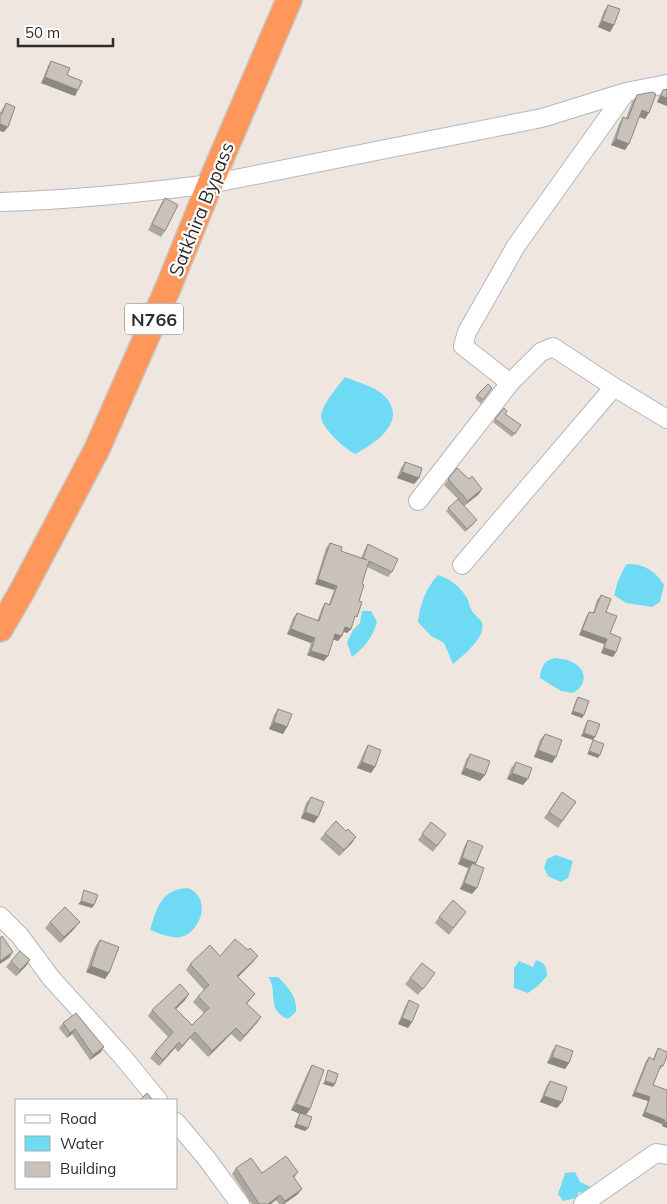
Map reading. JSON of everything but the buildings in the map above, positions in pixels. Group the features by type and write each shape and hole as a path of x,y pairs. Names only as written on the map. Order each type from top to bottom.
{"highway":[{"name":"Satkhira Bypass","path":"0,629 21,593 96,449 168,288 210,184 289,0"}],"street":[{"path":"0,202 157,191 210,184 542,118 626,92 667,84"},
{"path":"510,383 463,346 467,332 516,246 626,92"},
{"path":"418,501 510,383 541,352 553,347 667,419"},
{"path":"462,565 614,387"},
{"path":"0,916 20,936 51,978 122,1056 157,1099"},
{"path":"178,1124 207,1159 240,1204"},
{"path":"583,1204 656,1153 667,1155"}],"water":[{"path":"345,377 378,390 389,402 393,411 392,420 381,436 355,454 334,437 322,422 321,417 327,402"},
{"path":"628,564 640,565 649,569 661,580 664,585 660,602 652,607 626,603 614,595 618,581 625,566"},
{"path":"438,575 451,581 461,590 483,627 474,645 453,664 444,643 431,636 418,622 424,597"},
{"path":"362,611 371,611 377,622 367,642 352,657 347,642 353,630 360,623"},
{"path":"556,658 570,661 577,665 583,673 584,678 581,686 573,693 561,691 540,678 541,671 546,662"},
{"path":"556,855 573,861 568,878 561,882 548,876 544,868 547,859"},
{"path":"188,888 196,893 202,907 201,915 194,929 181,937 173,937 150,930 158,907 166,896 179,889"},
{"path":"536,960 545,966 547,976 528,993 514,988 514,968 519,961 533,967"},
{"path":"268,977 278,977 294,997 296,1012 288,1019 277,1011 274,1005 273,988"},
{"path":"575,1172 580,1182 591,1187 588,1194 579,1192 576,1198 563,1201 558,1194 565,1173"}]}
